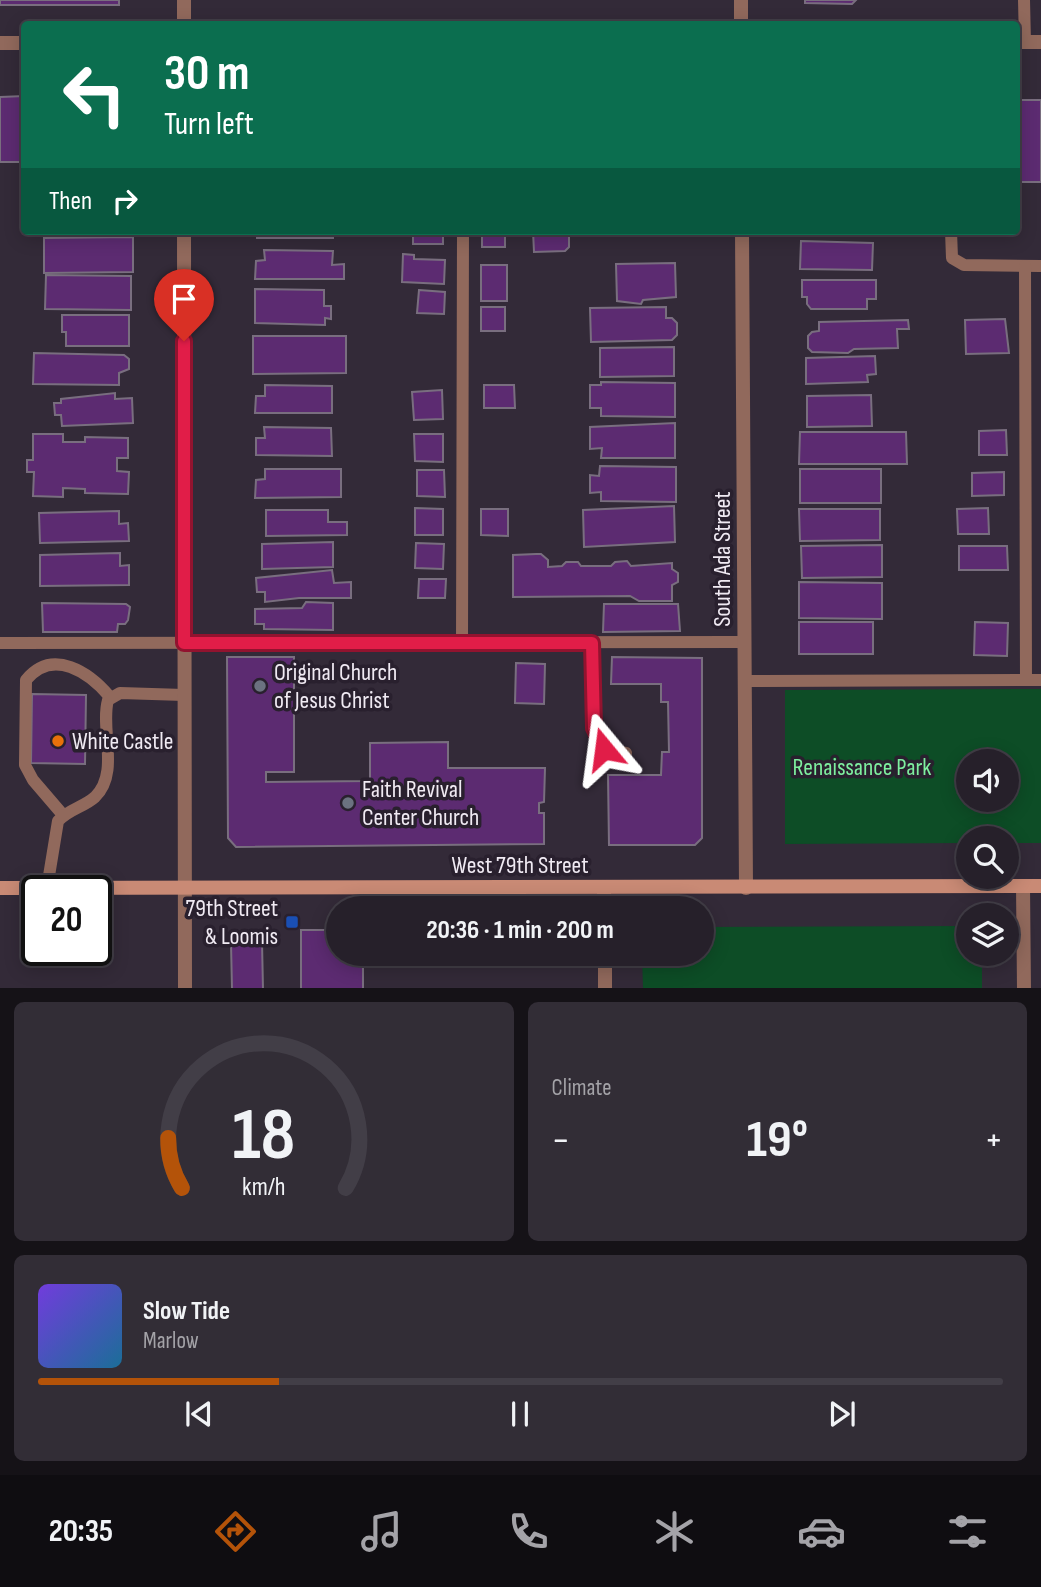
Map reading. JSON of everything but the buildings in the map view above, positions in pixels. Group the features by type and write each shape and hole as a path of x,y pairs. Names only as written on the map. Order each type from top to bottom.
{"main road":[{"name":"West 79th Street","path":"112,888 1041,886"},
{"name":"West 79th Street","path":"0,888 21,888"}],"street":[{"path":"184,0 184,21"},
{"path":"741,0 741,21"},
{"path":"1021,42 1041,42"},
{"path":"0,43 21,43"},
{"path":"184,235 185,988"},
{"name":"South Ada Street","path":"742,235 746,887"},
{"path":"1023,886 1024,988"},
{"path":"604,888 604,896"},
{"path":"605,966 605,988"}],"lane":[{"path":"1021,42 1024,0"},
{"path":"462,643 463,235"},
{"path":"951,235 952,258 964,265 1041,266"},
{"path":"1025,266 1026,680"},
{"path":"0,643 745,642"},
{"path":"592,643 594,728 604,749 626,753"},
{"path":"63,815 33,780 25,765 26,680 33,672 48,665 64,665 86,672 110,697"},
{"path":"745,681 1041,680"},
{"path":"48,875 54,827 63,815 94,798 107,776 106,706 110,697 120,693 184,695"}],"green space":[{"name":"Renaissance Park","path":"1041,689 1041,843 1019,843 1019,826 956,826 956,843 785,844 785,690"},
{"path":"956,926 956,966 982,966 982,988 643,988 642,966 714,966 714,927"}],"place":[{"name":"Original Church of Jesus Christ","path":"260,686"},
{"name":"White Castle","path":"58,741"},
{"name":"Faith Revival Center Church","path":"348,803"},
{"name":"79th Street & Loomis","path":"292,922"}],"route":[{"path":"184,341 184,643 592,643 594,728 604,749"}]}
